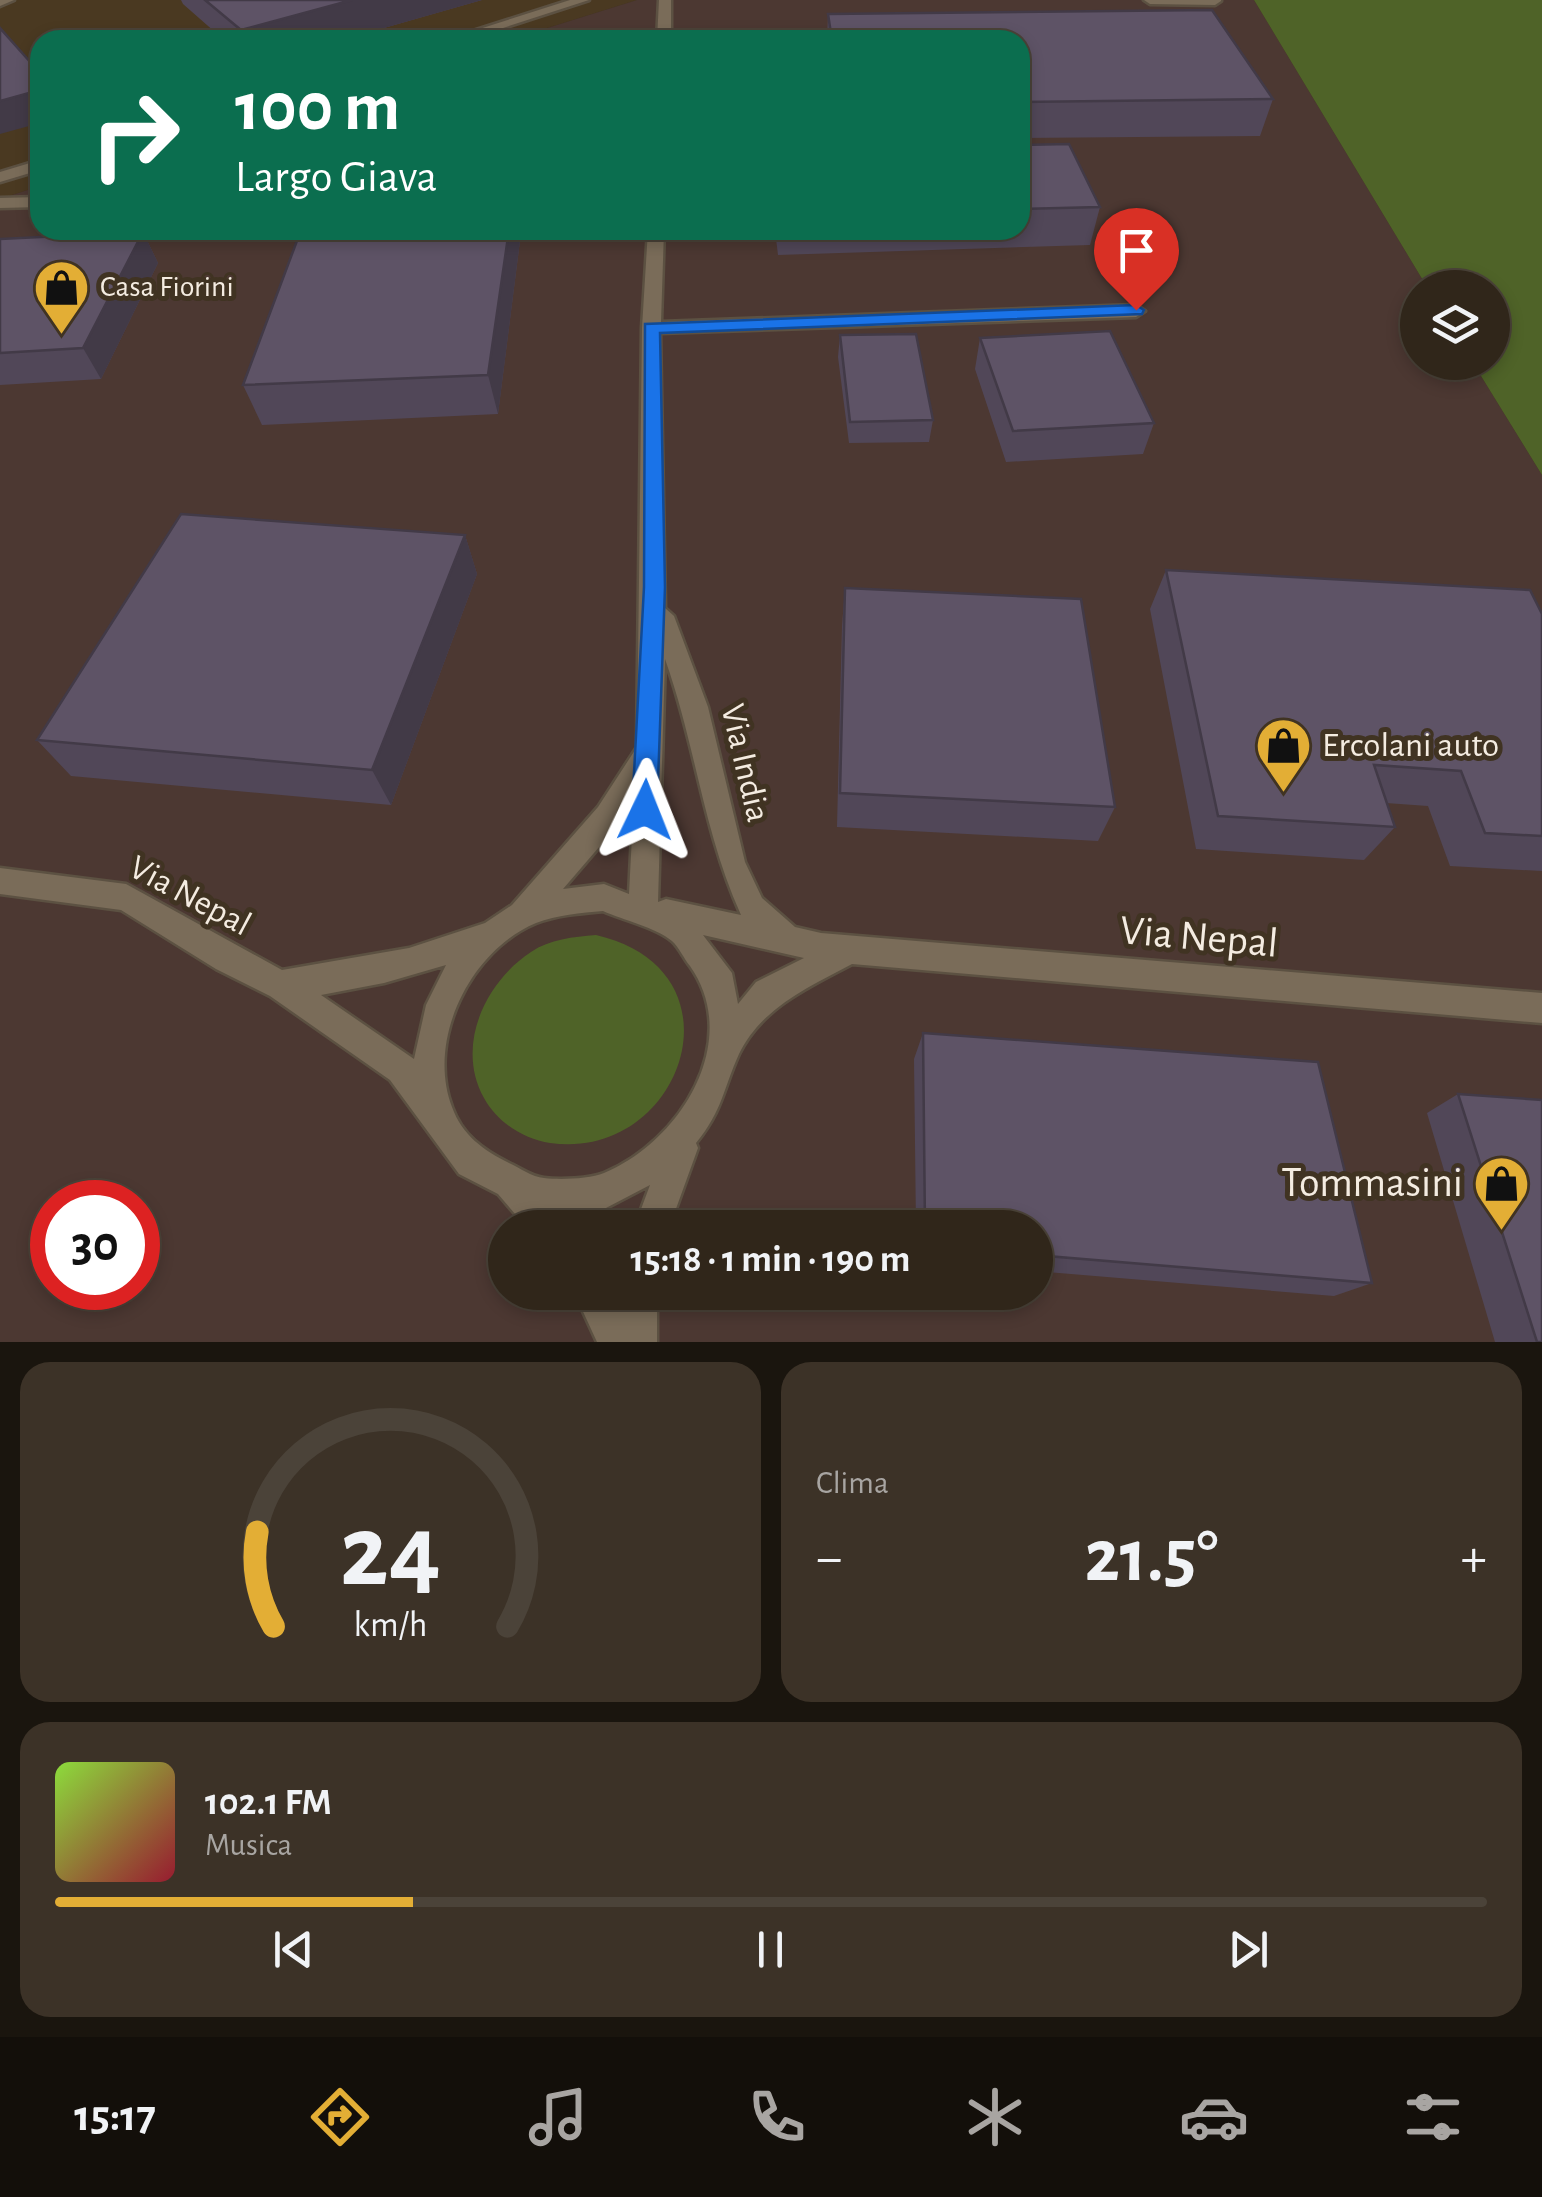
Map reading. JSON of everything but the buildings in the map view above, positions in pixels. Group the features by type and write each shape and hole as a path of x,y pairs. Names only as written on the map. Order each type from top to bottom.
{"street":[{"path":"0,2 8,0"},
{"path":"485,30 583,0"},
{"path":"664,30 666,0"},
{"path":"1150,0 1214,0"},
{"path":"0,177 30,168"},
{"path":"0,203 30,202"},
{"name":"Via India","path":"649,909 647,752 654,587 652,328 656,240"},
{"path":"652,328 1136,310"},
{"name":"Via India","path":"654,587 667,638 695,708 731,862 752,908 790,939"},
{"name":"Via India","path":"511,922 608,816 647,752"},
{"name":"Via Nepal","path":"0,881 126,896 227,959 281,986 401,1069 468,1160 513,1188 557,1197 604,1191 648,1171 684,1141 715,1093 728,1041 725,1000 711,963 687,932 649,909"},
{"name":"Via Nepal","path":"281,986 361,976 430,959 562,901 590,898 849,950 1542,1008"},
{"name":"Via Nepal","path":"439,1117 428,1076 436,1019 445,992 470,956 511,922"},
{"name":"Via Nepal","path":"728,1041 768,993 849,950"},
{"path":"658,1210 684,1141"},
{"path":"513,1188 534,1210"},
{"path":"601,1310 616,1342"},
{"path":"638,1342 639,1310"}],"shaded area":[{"path":"0,0 637,0 541,30 30,30 30,189 0,199"},
{"path":"637,0 1254,0 1417,270 1400,270 1400,380 1483,380 1542,475 1542,1342 0,1342 0,199 30,189 30,240 1030,240 1030,30 541,30"}],"green space":[{"path":"1254,0 1542,0 1542,475 1483,380 1510,380 1510,270 1417,270"},
{"path":"596,935 643,955 672,985 683,1021 680,1059 663,1095 634,1123 596,1141 540,1141 503,1122 484,1098 473,1057 479,1017 500,980 531,952 554,941"}],"place":[{"name":"Casa Fiorini","path":"61,336"},
{"name":"Ercolani auto","path":"1283,794"},
{"name":"Tommasini","path":"1502,1232"}],"route":[{"path":"645,810 653,678 652,328 1136,310"}]}
